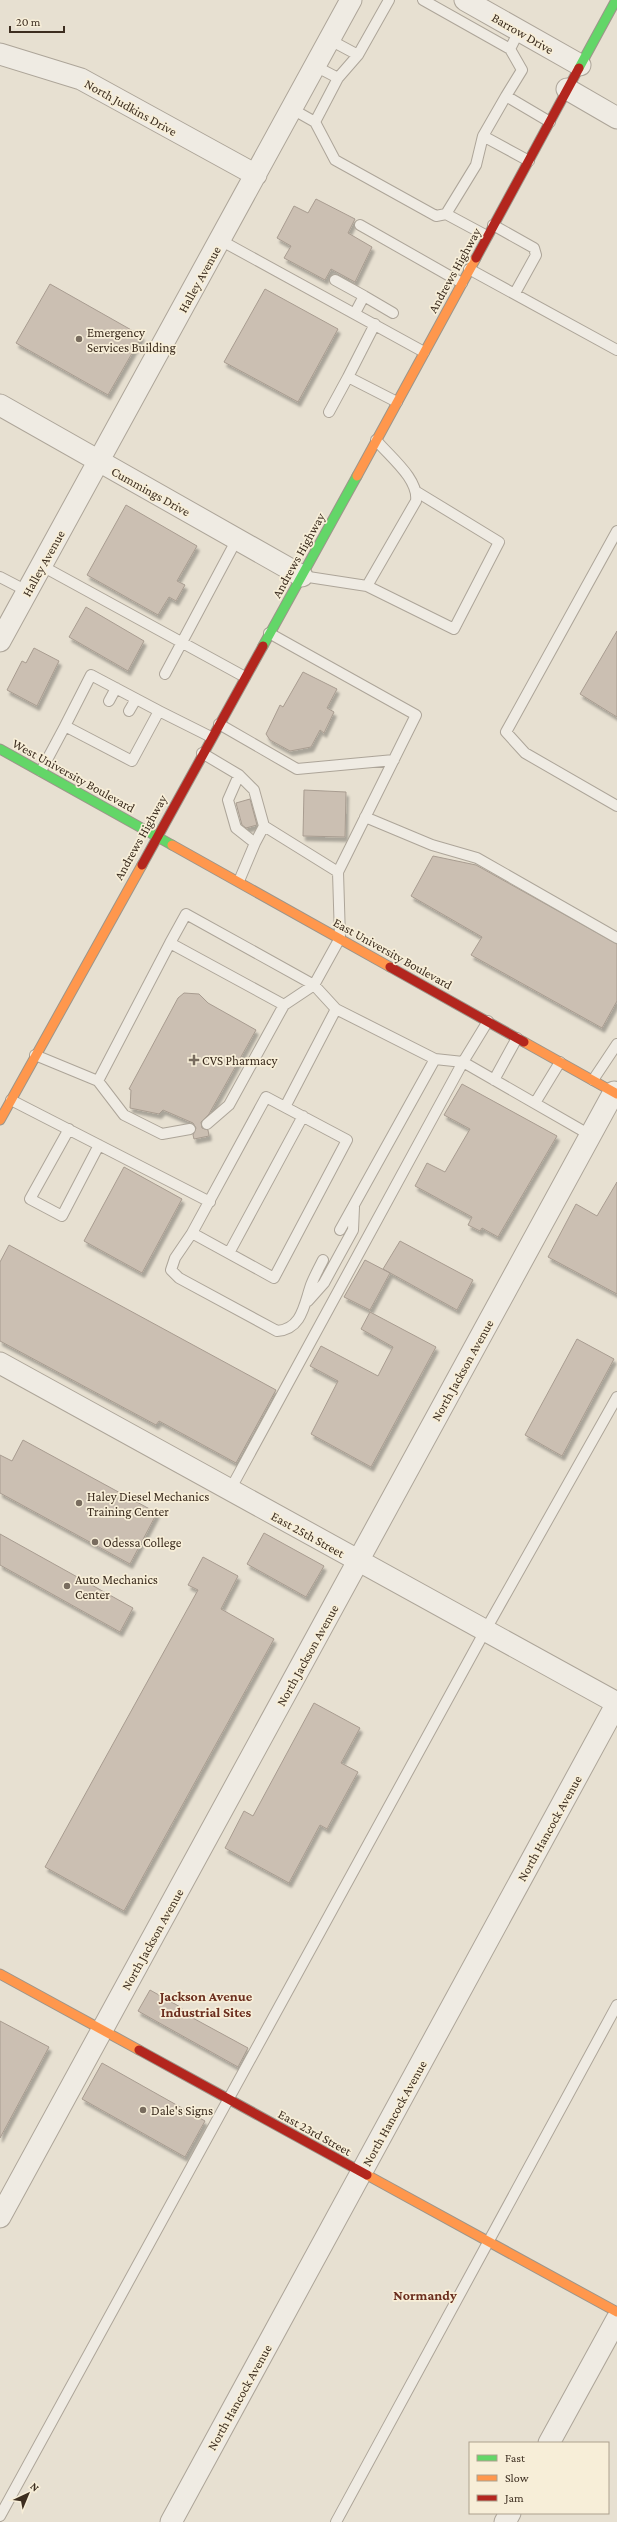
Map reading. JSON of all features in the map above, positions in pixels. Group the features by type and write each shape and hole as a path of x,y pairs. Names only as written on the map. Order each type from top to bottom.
{"main road":[{"name":"Andrews Highway","path":"0,1120 156,835 302,576 616,0"},
{"name":"West University Boulevard","path":"0,749 156,835"},
{"name":"East University Boulevard","path":"156,835 615,1093"},
{"name":"East 23rd Street","path":"0,1974 617,2312"}],"street":[{"name":"Halley Avenue","path":"0,641 100,462 351,0"},
{"name":"Barrow Drive","path":"465,0 580,65"},
{"name":"North Judkins Drive","path":"0,54 81,79 256,175"},
{"path":"567,89 617,118"},
{"name":"Cummings Drive","path":"0,405 302,576"},
{"name":"North Jackson Avenue","path":"0,2217 590,1135 615,1093"},
{"name":"East 25th Street","path":"0,1364 617,1703"},
{"name":"North Hancock Avenue","path":"171,2522 617,1703"},
{"path":"550,2442 617,2319"}],"lane":[{"path":"315,122 338,78 358,55 389,0"},
{"path":"423,0 510,49 522,70 483,136 476,165 446,214"},
{"path":"510,49 519,31"},
{"path":"330,40 358,55"},
{"path":"315,66 338,78"},
{"path":"506,96 550,122"},
{"path":"292,109 315,122 335,160 436,216 446,214 487,236"},
{"path":"483,136 529,161"},
{"path":"360,225 462,283"},
{"path":"493,225 534,248 536,255 515,293"},
{"path":"220,240 424,352"},
{"path":"469,269 617,350"},
{"path":"335,280 393,314"},
{"path":"355,313 364,296"},
{"path":"329,412 375,324"},
{"path":"348,377 397,402"},
{"path":"367,586 416,501 417,492 413,483 376,440"},
{"path":"302,576 367,586 454,629 499,542 417,492"},
{"path":"617,531 506,732 525,753 617,806"},
{"path":"165,674 237,539"},
{"path":"42,566 245,677"},
{"path":"0,577 28,591"},
{"path":"207,1124 229,1105 284,1005 314,985 340,938 338,872 416,715 269,633"},
{"path":"41,771 91,675 211,737"},
{"path":"109,701 116,688"},
{"path":"129,711 136,699"},
{"path":"65,726 91,736 132,761 159,711"},
{"path":"218,724 297,768 394,760"},
{"path":"202,753 239,775 254,790 264,826 338,872"},
{"path":"239,775 228,800 236,828 255,843"},
{"path":"365,817 432,845 477,858 617,938"},
{"path":"239,882 255,843 264,826"},
{"path":"98,1081 186,914 314,985 336,1009 435,1059 463,1062 590,1135"},
{"path":"170,944 284,1005"},
{"path":"285,1107 336,1009"},
{"path":"230,1490 463,1062 488,1021"},
{"path":"494,1080 517,1038"},
{"path":"593,1080 617,1044"},
{"path":"36,1055 98,1081 124,1115 162,1134 190,1129"},
{"path":"340,1230 435,1059"},
{"path":"535,1103 560,1062"},
{"path":"192,1233 274,1278 347,1140 266,1097 210,1202 192,1233 174,1258 172,1270 179,1278 277,1331 286,1330 295,1325 308,1301 324,1283 353,1230 354,1206"},
{"path":"11,1100 210,1202"},
{"path":"230,1254 303,1116"},
{"path":"69,1129 30,1199 62,1216 99,1145"},
{"path":"308,1301 311,1285 323,1260"},
{"path":"0,2516 485,1631 617,1397"},
{"path":"336,2522 617,2005"}],"building":[{"path":"316,199 355,219 348,233 372,247 355,282 331,269 325,280 284,258 291,246 277,238 294,206 308,213"},
{"name":"Emergency Services Building","path":"50,284 142,336 108,395 16,343"},
{"path":"265,289 338,329 298,402 224,362"},
{"path":"126,505 197,546 177,581 185,585 176,601 169,597 158,615 87,575"},
{"path":"86,607 144,641 128,671 69,637"},
{"path":"617,631 617,717 580,694"},
{"path":"34,648 59,661 37,706 7,690 22,661 26,663"},
{"path":"303,672 337,689 327,708 334,712 324,733 320,730 311,747 290,751 270,740 266,734 280,705 283,707"},
{"path":"304,790 346,792 345,837 303,836"},
{"path":"250,799 257,825 246,828 242,825 236,803"},
{"path":"433,856 476,865 617,944 617,1001 602,1028 471,955 482,937 411,896"},
{"name":"CVS Pharmacy","path":"184,993 199,994 208,1003 256,1030 209,1114 201,1122 202,1128 208,1130 209,1136 194,1139 193,1135 196,1128 193,1123 163,1110 159,1114 130,1108 131,1090 129,1089 178,998"},
{"path":"462,1084 557,1136 498,1237 482,1228 480,1231 468,1225 472,1217 415,1186 427,1163 445,1172 470,1129 444,1115"},
{"path":"124,1167 182,1199 142,1273 84,1241"},
{"path":"617,1182 617,1294 548,1257 576,1204 597,1216"},
{"path":"400,1241 473,1280 457,1310 383,1269"},
{"path":"9,1245 276,1390 236,1463 159,1421 156,1425 0,1341 0,1262"},
{"path":"365,1260 390,1273 370,1310 344,1297"},
{"path":"370,1312 436,1347 371,1467 311,1434 338,1381 310,1366 321,1346 378,1376 393,1347 361,1329"},
{"path":"577,1339 614,1359 562,1456 525,1435"},
{"name":"Haley Diesel Mechanics Training Center","path":"23,1440 157,1513 130,1564 0,1493 0,1455 12,1461"},
{"path":"264,1533 324,1566 306,1597 247,1564"},
{"name":"Auto Mechanics Center","path":"0,1534 133,1608 120,1632 0,1565"},
{"path":"203,1557 238,1576 221,1609 274,1639 124,1911 45,1867 198,1590 188,1585"},
{"path":"314,1703 360,1728 341,1763 358,1772 327,1829 320,1825 289,1883 225,1848 244,1811 253,1816"},
{"path":"150,1990 182,2008 180,2011 248,2048 238,2067 138,2011"},
{"path":"0,2021 49,2047 0,2138"},
{"name":"Dale's Signs","path":"102,2063 205,2121 185,2157 82,2099"}],"traffic: fast":[{"path":"579,68 616,0"},
{"path":"263,646 357,476"},
{"path":"0,749 172,845"}],"traffic: slow":[{"path":"357,476 476,258"},
{"path":"172,845 390,967"},
{"path":"0,1120 142,865"},
{"path":"524,1042 617,1094"},
{"path":"0,1974 139,2050"},
{"path":"367,2175 617,2312"}],"traffic: jam":[{"path":"476,258 579,68"},
{"path":"142,865 263,646"},
{"path":"390,967 524,1042"},
{"path":"139,2050 367,2175"}],"place":[{"name":"Emergency Services Building","path":"79,339"},
{"name":"CVS Pharmacy","path":"194,1060"},
{"name":"Haley Diesel Mechanics Training Center","path":"79,1503"},
{"name":"Odessa College","path":"95,1542"},
{"name":"Auto Mechanics Center","path":"67,1586"},
{"name":"Dale's Signs","path":"143,2110"}],"district":[{"name":"Jackson Avenue Industrial Sites","path":"206,2004"},
{"name":"Normandy","path":"425,2295"}]}
